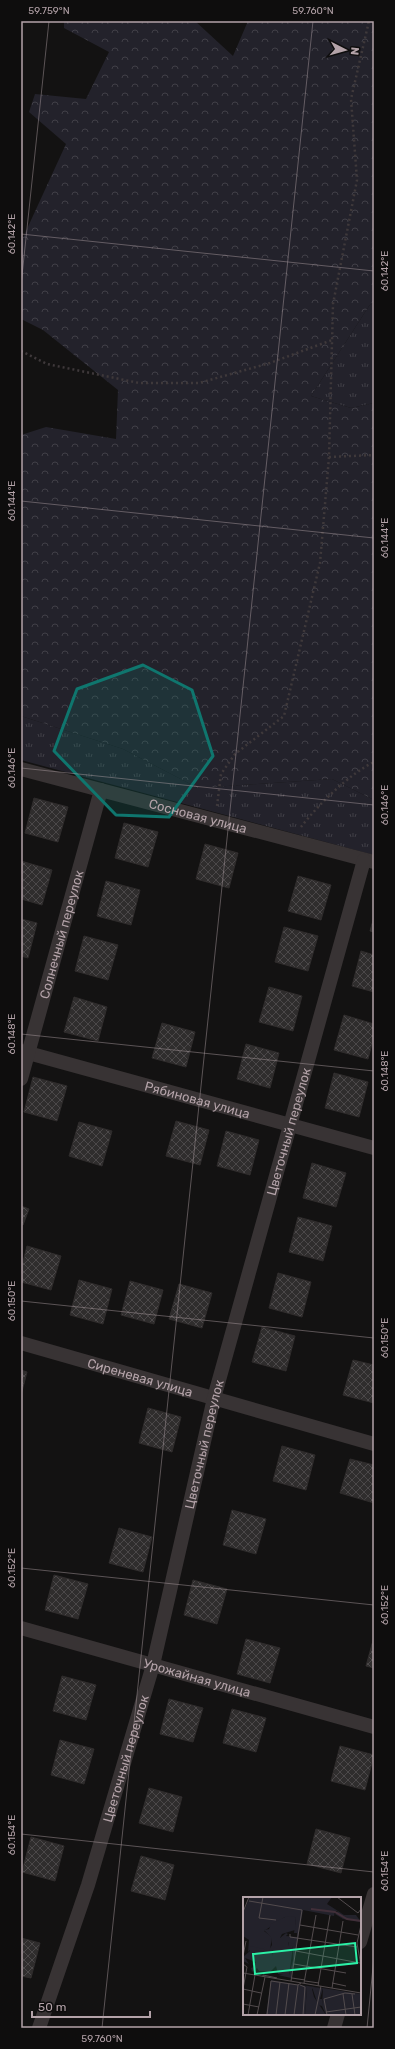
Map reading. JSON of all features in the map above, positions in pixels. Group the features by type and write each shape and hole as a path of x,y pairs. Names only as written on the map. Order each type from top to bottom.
{"street":[{"name":"Сосновая улица","path":"21,769 369,861"},
{"name":"Солнечный переулок","path":"21,1079 25,1052 101,790"},
{"name":"Цветочный переулок","path":"39,2028 88,1885 153,1665 214,1398 289,1125 369,861"},
{"name":"Рябиновая улица","path":"25,1052 374,1148"},
{"name":"Сиреневая улица","path":"21,1343 374,1444"},
{"name":"Урожайная улица","path":"21,1628 374,1728"},
{"path":"361,1939 374,1894"},
{"path":"334,2028 338,2015"}],"path":[{"path":"206,818 218,805 221,774 234,754 284,716 320,563 329,457 333,304 357,180 351,98 369,21"},
{"path":"21,351 47,364 139,383 200,383 270,363 332,340"},
{"path":"329,457 374,456"},
{"path":"291,841 303,824 335,791 360,769 374,762"}],"highlighted area":[{"path":"143,665 192,690 213,756 169,817 116,815 54,751 77,689"}],"green space":[{"path":"64,21 195,21 233,56 248,21 374,21 374,302 369,306 311,396 351,408 374,403 374,800 332,779 198,788 123,749 21,716 21,435 46,427 116,439 118,390 43,330 21,319 21,242 66,144 29,112 35,94 86,99 109,52 64,28"},
{"path":"374,302 374,403 351,408 311,396 369,306"},
{"path":"21,716 123,749 198,788 332,779 374,800 374,855 21,760"}],"building":[{"path":"34,798 68,807 58,842 25,833"},
{"path":"124,823 158,832 148,867 115,858"},
{"path":"205,844 238,853 229,888 196,879"},
{"path":"21,861 52,870 42,905 21,899"},
{"path":"298,876 331,885 321,920 288,911"},
{"path":"106,881 140,890 131,925 97,916"},
{"path":"374,917 374,932 370,931"},
{"path":"21,919 37,923 28,958 21,956"},
{"path":"284,927 318,936 308,971 275,962"},
{"path":"84,936 118,945 108,980 75,971"},
{"path":"361,951 374,955 374,992 352,986"},
{"path":"269,987 302,996 293,1031 259,1022"},
{"path":"74,997 107,1007 98,1041 64,1032"},
{"path":"344,1015 374,1024 374,1036 368,1059 334,1050"},
{"path":"162,1023 195,1032 186,1067 152,1058"},
{"path":"246,1044 279,1053 270,1088 237,1079"},
{"path":"334,1073 368,1082 359,1117 325,1108"},
{"path":"33,1077 67,1086 57,1121 24,1112"},
{"path":"176,1121 209,1130 200,1165 166,1156"},
{"path":"79,1122 112,1131 102,1166 69,1156"},
{"path":"226,1131 259,1140 250,1175 217,1166"},
{"path":"312,1163 346,1173 336,1207 303,1198"},
{"path":"21,1206 29,1209 23,1225 21,1224"},
{"path":"298,1217 332,1226 323,1261 289,1252"},
{"path":"27,1246 61,1256 51,1290 21,1282 21,1270"},
{"path":"278,1273 311,1282 302,1317 269,1308"},
{"path":"79,1280 112,1289 103,1324 70,1315"},
{"path":"130,1281 163,1290 154,1324 121,1315"},
{"path":"179,1284 212,1293 202,1328 169,1319"},
{"path":"262,1327 295,1336 286,1371 252,1362"},
{"path":"353,1360 374,1365 374,1403 343,1395"},
{"path":"21,1370 27,1372 21,1395"},
{"path":"148,1408 181,1417 172,1452 139,1443"},
{"path":"282,1446 315,1455 306,1490 273,1481"},
{"path":"350,1459 374,1465 374,1503 340,1493"},
{"path":"232,1510 266,1519 256,1554 223,1545"},
{"path":"119,1528 152,1537 143,1572 109,1563"},
{"path":"54,1575 88,1584 78,1619 45,1610"},
{"path":"193,1580 227,1589 217,1624 184,1615"},
{"path":"374,1637 374,1668 366,1666"},
{"path":"246,1639 280,1648 270,1683 237,1674"},
{"path":"62,1676 96,1685 86,1720 53,1711"},
{"path":"169,1699 203,1708 193,1742 160,1734"},
{"path":"232,1709 266,1718 256,1752 223,1743"},
{"path":"60,1740 94,1749 84,1784 51,1775"},
{"path":"340,1746 374,1755 365,1790 331,1781"},
{"path":"149,1788 182,1797 173,1832 139,1823"},
{"path":"316,1829 350,1838 341,1873 307,1864"},
{"path":"31,1837 64,1846 55,1881 22,1872"},
{"path":"141,1856 174,1865 165,1900 131,1891"},
{"path":"21,1938 40,1943 31,1978 21,1976"}]}
